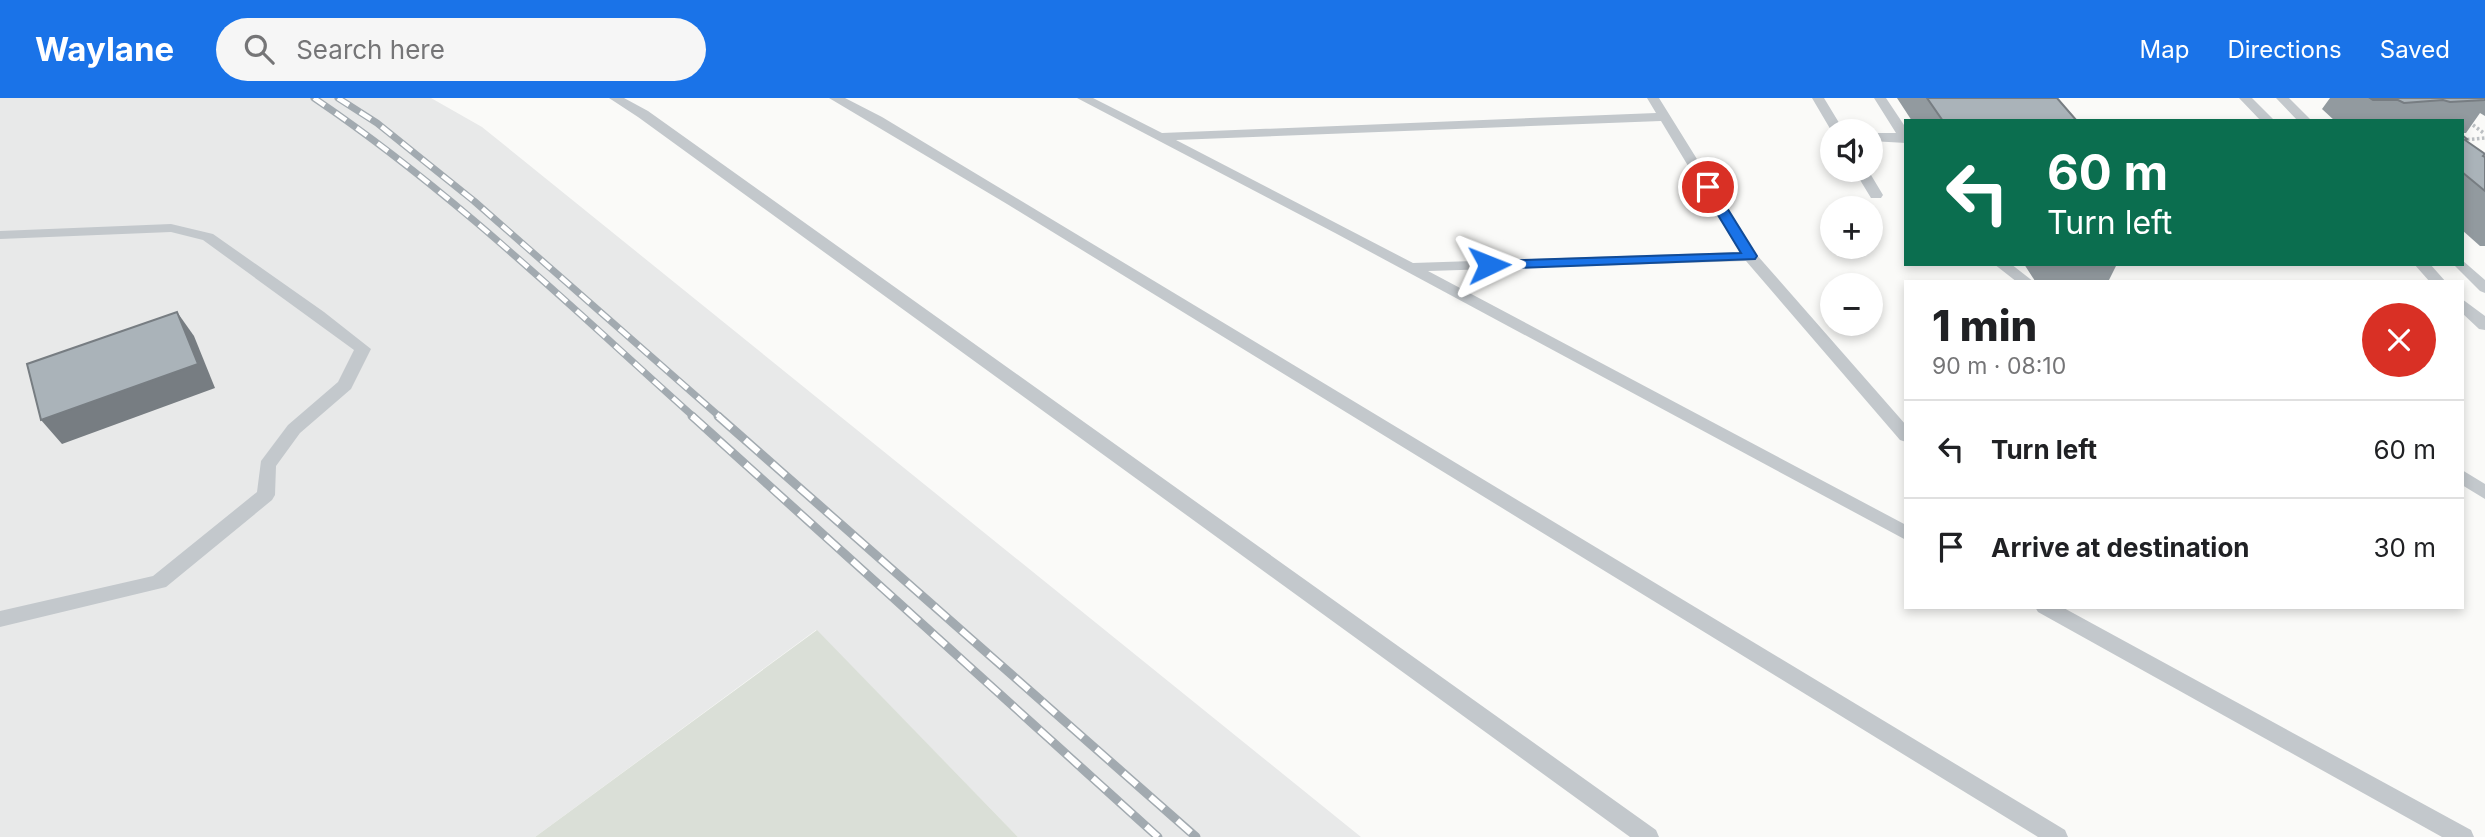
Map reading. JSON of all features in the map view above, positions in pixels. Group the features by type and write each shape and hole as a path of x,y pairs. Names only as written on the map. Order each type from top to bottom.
{"lane":[{"path":"615,98 655,122 1648,837"},
{"path":"835,98 877,120 1012,201 2057,837"},
{"path":"1083,98 1411,268 1904,532"},
{"path":"1653,98 1750,256 1904,434"},
{"path":"1818,98 1831,119"},
{"path":"1880,98 1904,136"},
{"path":"2245,98 2267,119"},
{"path":"2282,98 2304,119"},
{"path":"1159,137 1665,117"},
{"path":"1883,137 1904,138"},
{"path":"1868,182 1876,195"},
{"path":"0,235 171,228 208,237 363,349 345,385 294,429 267,465 266,495 159,582 0,619"},
{"path":"1411,268 1750,256"},
{"path":"2004,266 2024,280"},
{"path":"2423,266 2437,280"},
{"path":"2462,266 2483,283"},
{"path":"2464,306 2485,325"},
{"path":"2464,477 2485,493"},
{"path":"2053,610 2463,837"}],"path":[{"path":"2461,116 2485,136"},
{"path":"2478,130 2485,128"},
{"path":"2464,140 2485,136"}],"shaded area":[{"path":"0,98 431,98 482,127 1361,837 1018,837 816,630 535,837 0,837"},
{"path":"817,630 1018,837 535,837"}],"building":[{"path":"1927,98 2057,98 2075,119 1942,119"},
{"path":"2370,98 2485,98 2485,100 2404,103"},
{"path":"2464,137 2485,154 2485,191 2464,174"},
{"path":"177,312 198,364 41,420 27,364"}],"railway":[{"path":"314,98 414,172 510,251 694,417"},
{"path":"338,98 377,123 474,201 720,417"},
{"path":"692,416 1158,837"},
{"path":"718,416 1196,837"}],"route":[{"path":"1489,265 1750,256 1708,187"}]}
